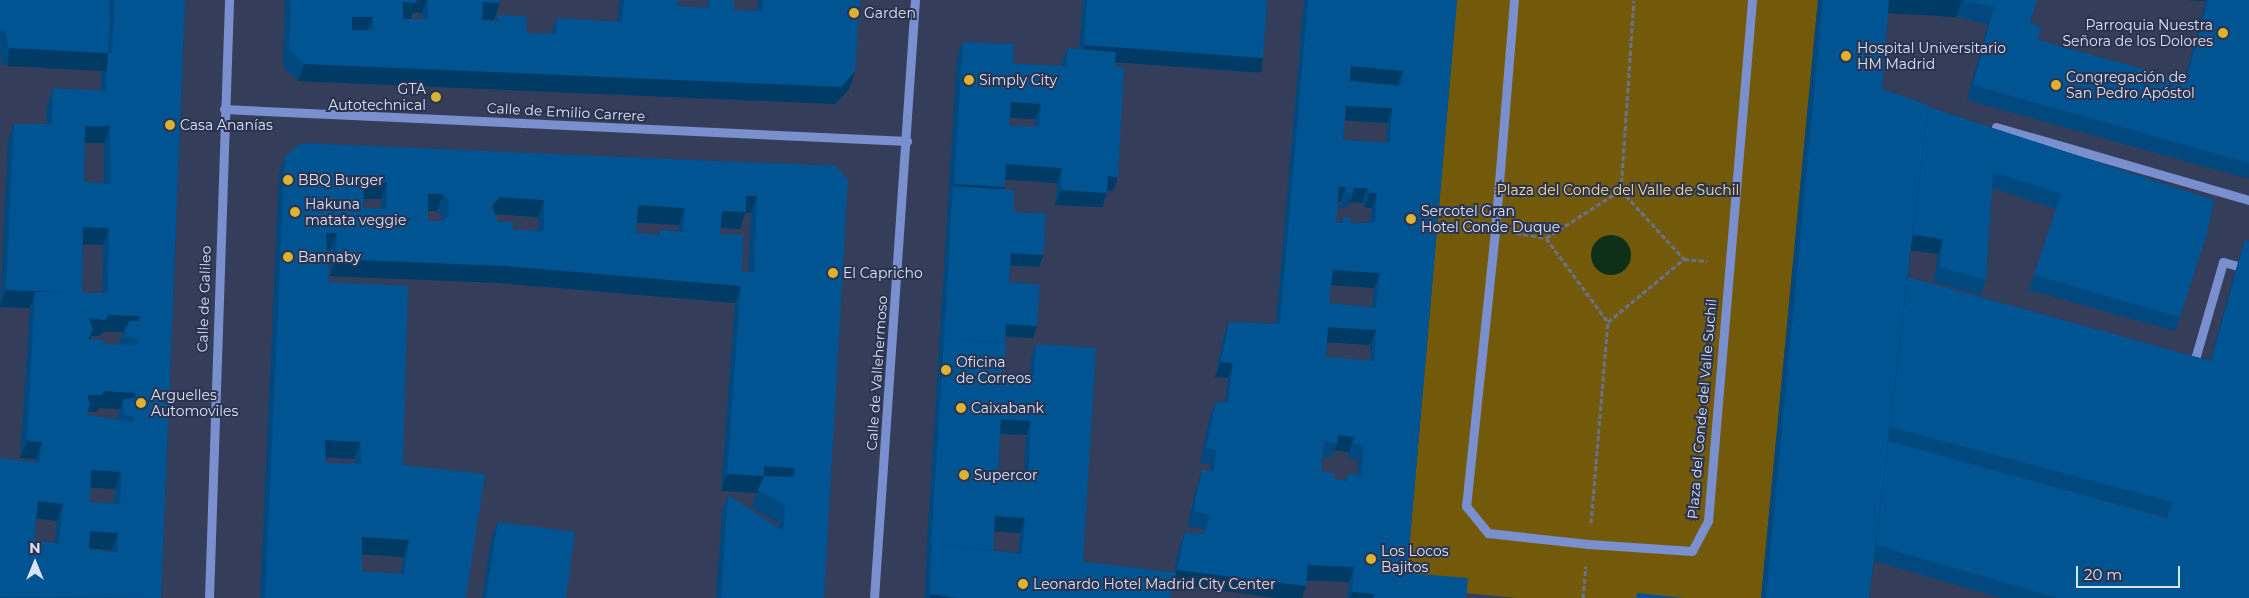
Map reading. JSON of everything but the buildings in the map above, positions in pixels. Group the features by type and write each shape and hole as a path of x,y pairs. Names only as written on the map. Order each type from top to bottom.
{"street":[{"name":"Calle de Galileo","path":"209,598 229,0"},
{"name":"Calle de Vallehermoso","path":"874,598 907,141 915,0"},
{"name":"Plaza del Conde del Valle Suchil","path":"1514,0 1495,232 1466,506 1488,533 1588,544 1692,550 1708,521 1752,0"},
{"name":"Calle de Emilio Carrere","path":"224,109 907,141"},
{"path":"1996,127 2249,200"},
{"path":"2183,363 2193,366 2223,262 2249,269"}],"path":[{"path":"1634,0 1621,190 1684,259 1707,261"},
{"path":"1495,232 1546,238 1621,190"},
{"path":"1546,238 1608,322 1583,598"},
{"path":"1608,322 1684,259"}],"green space":[{"name":"Plaza del Conde del Valle de Suchil","path":"1453,0 1818,0 1761,598 1517,598 1402,587"}],"shaded area":[{"path":"1611,235 1625,241 1631,255 1625,269 1611,275 1597,269 1591,255 1597,241"}],"place":[{"name":"Garden","path":"854,13"},
{"name":"Parroquia Nuestra Señora de los Dolores","path":"2223,33"},
{"name":"Hospital Universitario HM Madrid","path":"1846,56"},
{"name":"Simply City","path":"969,80"},
{"name":"Congregación de San Pedro Apóstol","path":"2056,85"},
{"name":"GTA Autotechnical","path":"436,97"},
{"name":"Casa Ananías","path":"170,125"},
{"name":"BBQ Burger","path":"288,180"},
{"name":"Hakuna matata veggie","path":"295,212"},
{"name":"Sercotel Gran Hotel Conde Duque","path":"1411,219"},
{"name":"Bannaby","path":"288,257"},
{"name":"El Capricho","path":"833,273"},
{"name":"Oficina de Correos","path":"946,370"},
{"name":"Arguelles Automoviles","path":"141,403"},
{"name":"Caixabank","path":"961,408"},
{"name":"Supercor","path":"964,475"},
{"name":"Los Locos Bajitos","path":"1371,559"},
{"name":"Leonardo Hotel Madrid City Center","path":"1023,584"}]}
